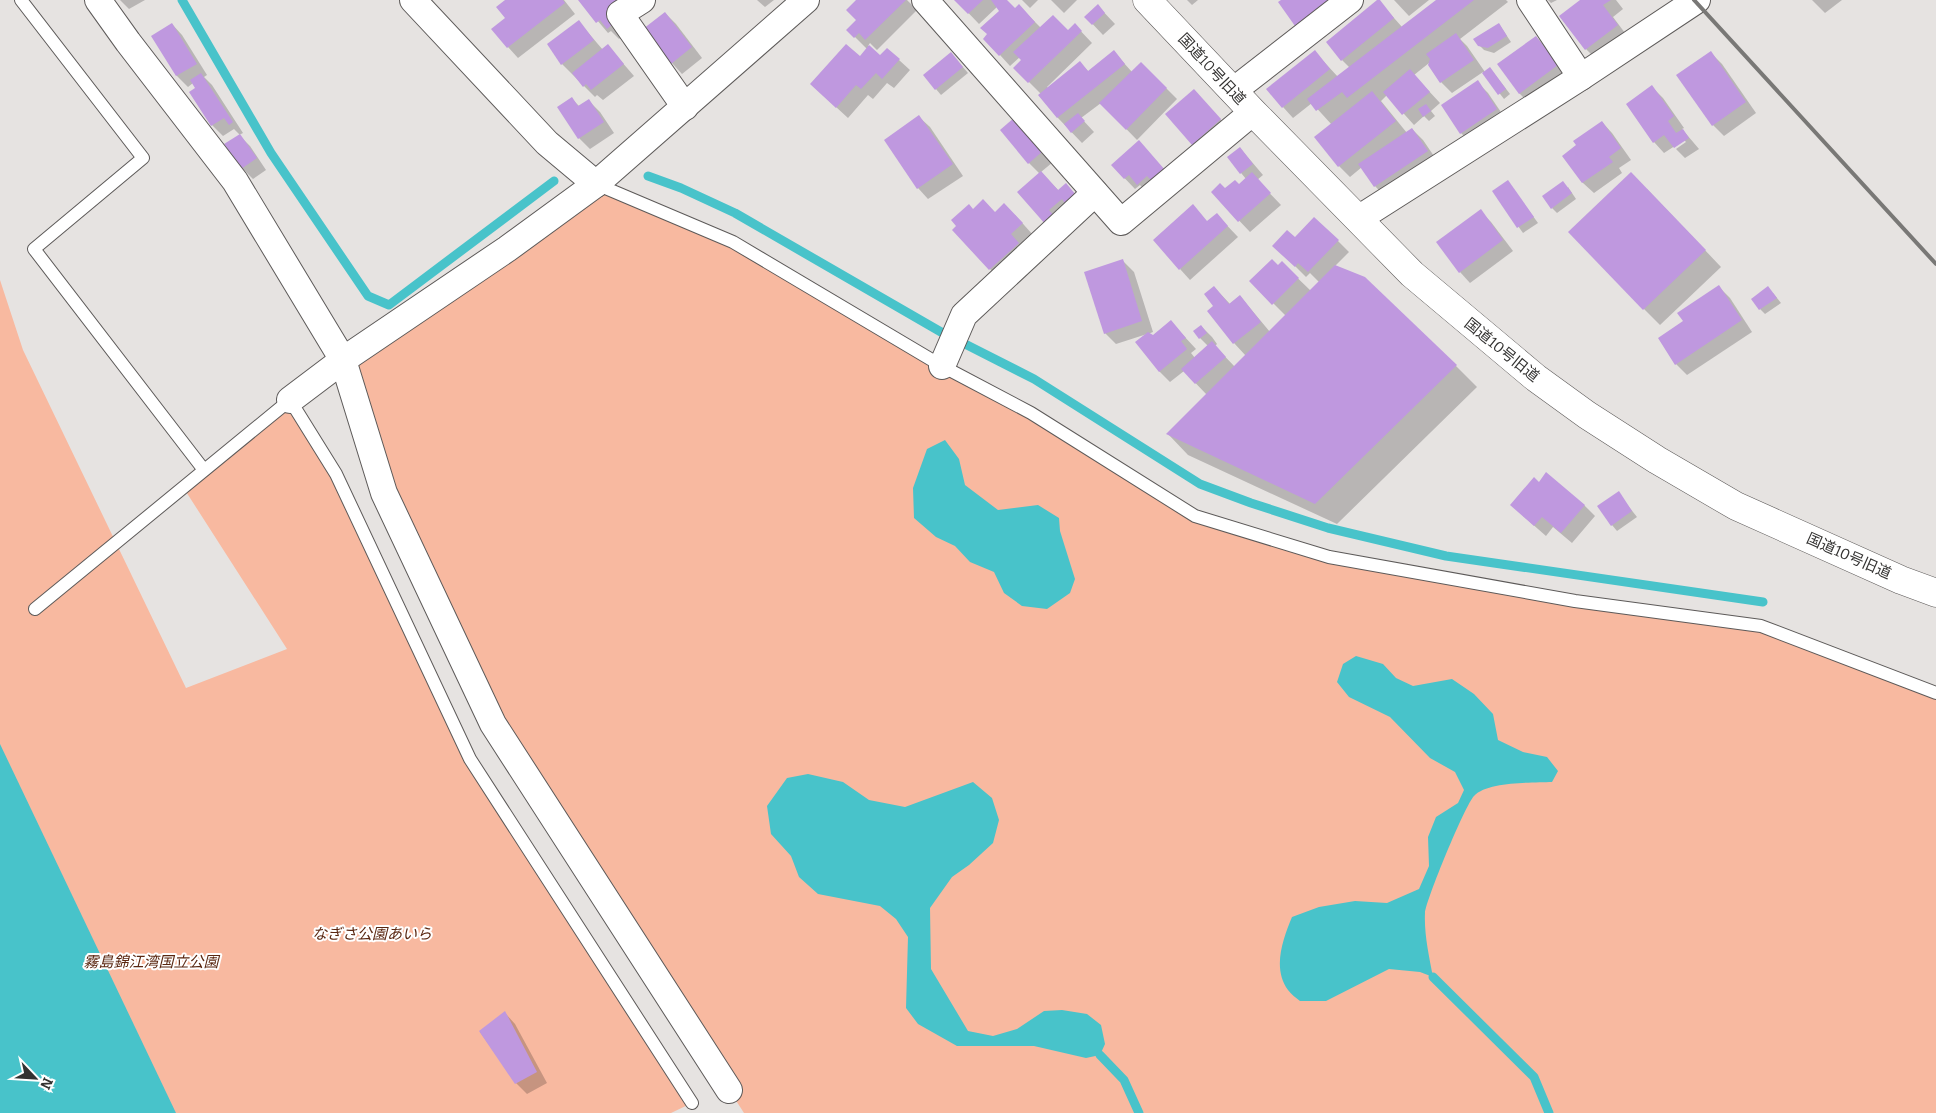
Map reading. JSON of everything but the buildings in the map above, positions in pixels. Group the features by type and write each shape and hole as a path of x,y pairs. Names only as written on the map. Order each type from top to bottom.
{"street":[{"path":"98,0 235,181 343,360 384,493 493,724 729,1090"},
{"path":"413,0 547,143 596,184"},
{"path":"642,0 620,14 685,107"},
{"path":"290,400 343,360 507,249 596,184 806,0"},
{"path":"925,0 1121,222 1253,112"},
{"name":"国道10号旧道","path":"1147,0 1253,112 1412,274 1495,345 1587,415 1657,460 1736,506 1901,580 1936,593"},
{"path":"1233,91 1350,0"},
{"path":"1530,0 1581,77"},
{"path":"1358,219 1581,77 1697,0"},
{"path":"942,366 964,316 1095,193"}],"lane":[{"path":"21,0 144,158 34,249 204,470"},
{"path":"596,184 733,242 942,366 1030,413 1196,516 1329,557 1575,601 1762,626 1936,693"},
{"path":"35,609 290,400 336,474 470,758 692,1103"}],"green space":[{"path":"596,184 733,242 1196,516 1329,557 1761,626 1936,693 1936,1113 744,1113 493,724 343,360"},
{"name":"なぎさ公園あいら","path":"0,280 23,350 186,688 287,649 183,487 290,400 336,474 470,759 692,1103 671,1113 0,1113"}],"water":[{"path":"945,440 959,459 965,485 998,510 1038,505 1059,518 1060,531 1075,579 1070,593 1047,609 1022,606 1004,593 994,572 970,562 955,546 936,537 914,518 913,488 927,449"},
{"path":"1356,656 1383,664 1396,678 1413,686 1452,679 1474,694 1493,714 1498,740 1523,752 1547,757 1558,771 1552,782 1500,785 1481,791 1469,803 1439,873 1425,913 1428,953 1433,977 1420,972 1389,969 1326,1001 1300,1001 1288,990 1283,981 1280,963 1285,935 1292,917 1319,907 1355,901 1387,903 1419,889 1429,866 1428,837 1436,817 1458,803 1464,790 1455,772 1430,758 1390,717 1349,697 1337,682 1343,664"},
{"path":"0,744 176,1113 0,1113"},
{"path":"808,774 843,782 869,800 905,807 973,782 992,798 999,820 993,843 969,865 952,877 930,908 931,969 968,1031 993,1036 1017,1029 1044,1011 1062,1010 1087,1014 1101,1025 1105,1044 1100,1055 1086,1058 1034,1046 957,1046 918,1024 906,1008 908,937 896,919 880,906 818,894 799,877 791,856 771,834 767,806 787,778"}],"waterway":[{"path":"182,0 271,153 368,296 389,305 554,181"},
{"path":"648,176 681,188 735,213 941,332"},
{"path":"967,345 1034,379 1200,484 1328,528 1446,556 1763,602"},
{"path":"1433,977 1534,1077 1549,1113"},
{"path":"1100,1055 1124,1080 1139,1113"}],"railway":[{"path":"1694,0 1936,264"}],"park label":[{"name":"霧島錦江湾国立公園","path":"151,962"}]}
